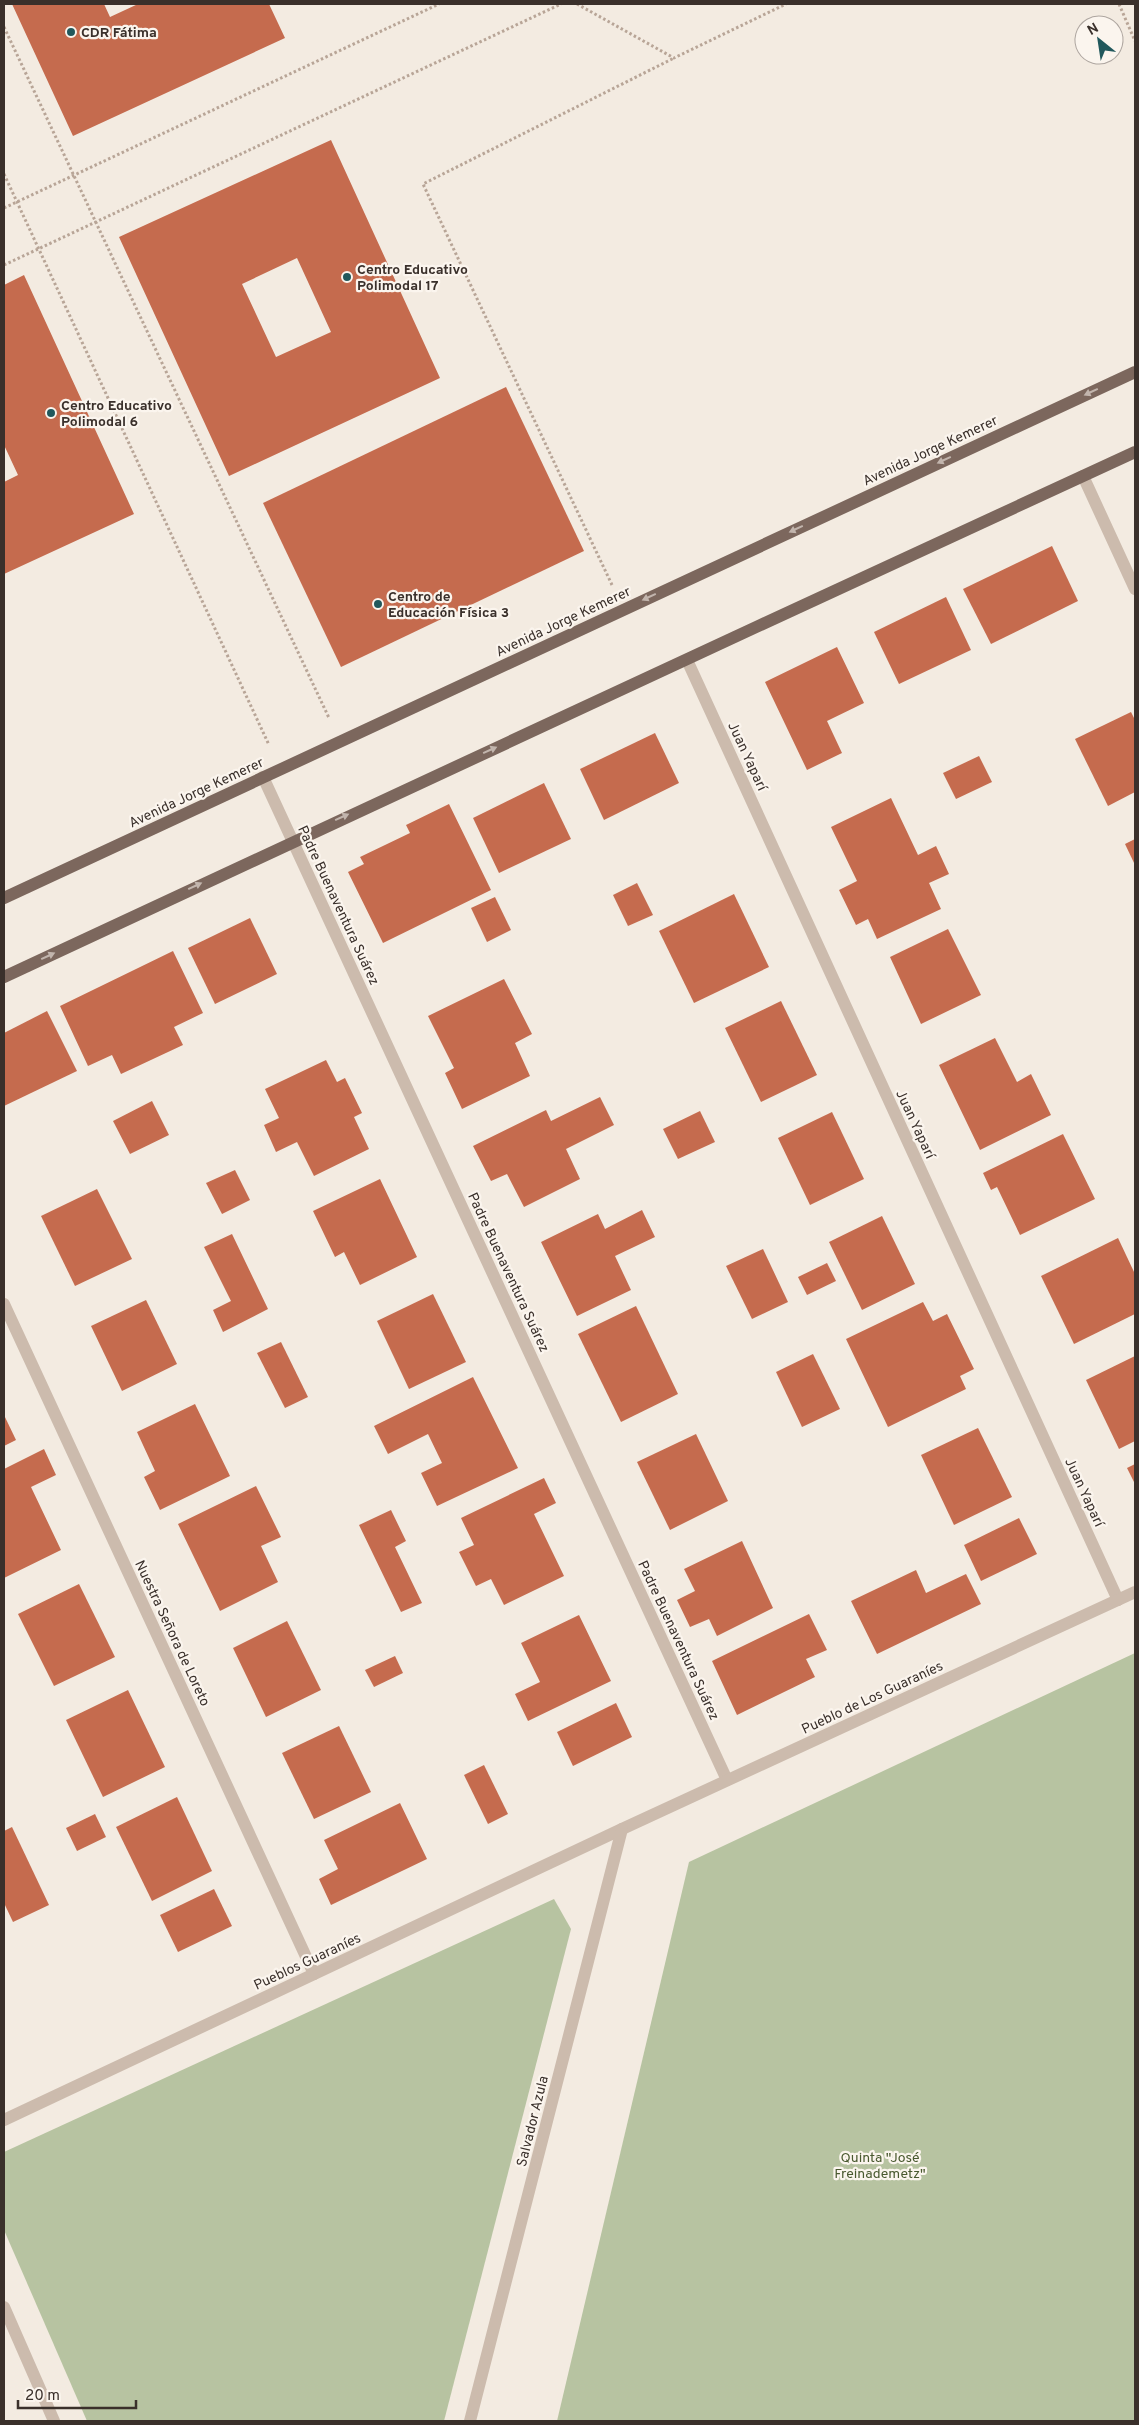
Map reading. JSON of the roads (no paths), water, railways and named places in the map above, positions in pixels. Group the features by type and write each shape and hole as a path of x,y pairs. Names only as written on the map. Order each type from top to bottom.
{"main road":[{"name":"Avenida Jorge Kemerer","path":"4,898 1135,372"},
{"path":"4,977 292,840 687,660 1135,452"}],"street":[{"path":"1082,476 1135,589"},
{"name":"Juan Yaparí","path":"687,660 1118,1600"},
{"name":"Padre Buenaventura Suárez","path":"263,777 727,1780"},
{"name":"Nuestra Señora de Loreto","path":"4,1304 314,1974"},
{"name":"Pueblo de Los Guaraníes","path":"622,1829 1135,1592"},
{"name":"Pueblos Guaraníes","path":"4,2120 622,1829"},
{"name":"Salvador Azula","path":"470,2421 622,1829"},
{"path":"4,2306 54,2421"}],"place":[{"name":"CDR Fátima","path":"71,32"},
{"name":"Centro Educativo Polimodal 17","path":"347,277"},
{"name":"Centro Educativo Polimodal 6","path":"51,413"},
{"name":"Centro de Educación Física 3","path":"378,604"}],"park label":[{"name":"Quinta \"José Freinademetz\"","path":"880,2166"}]}
